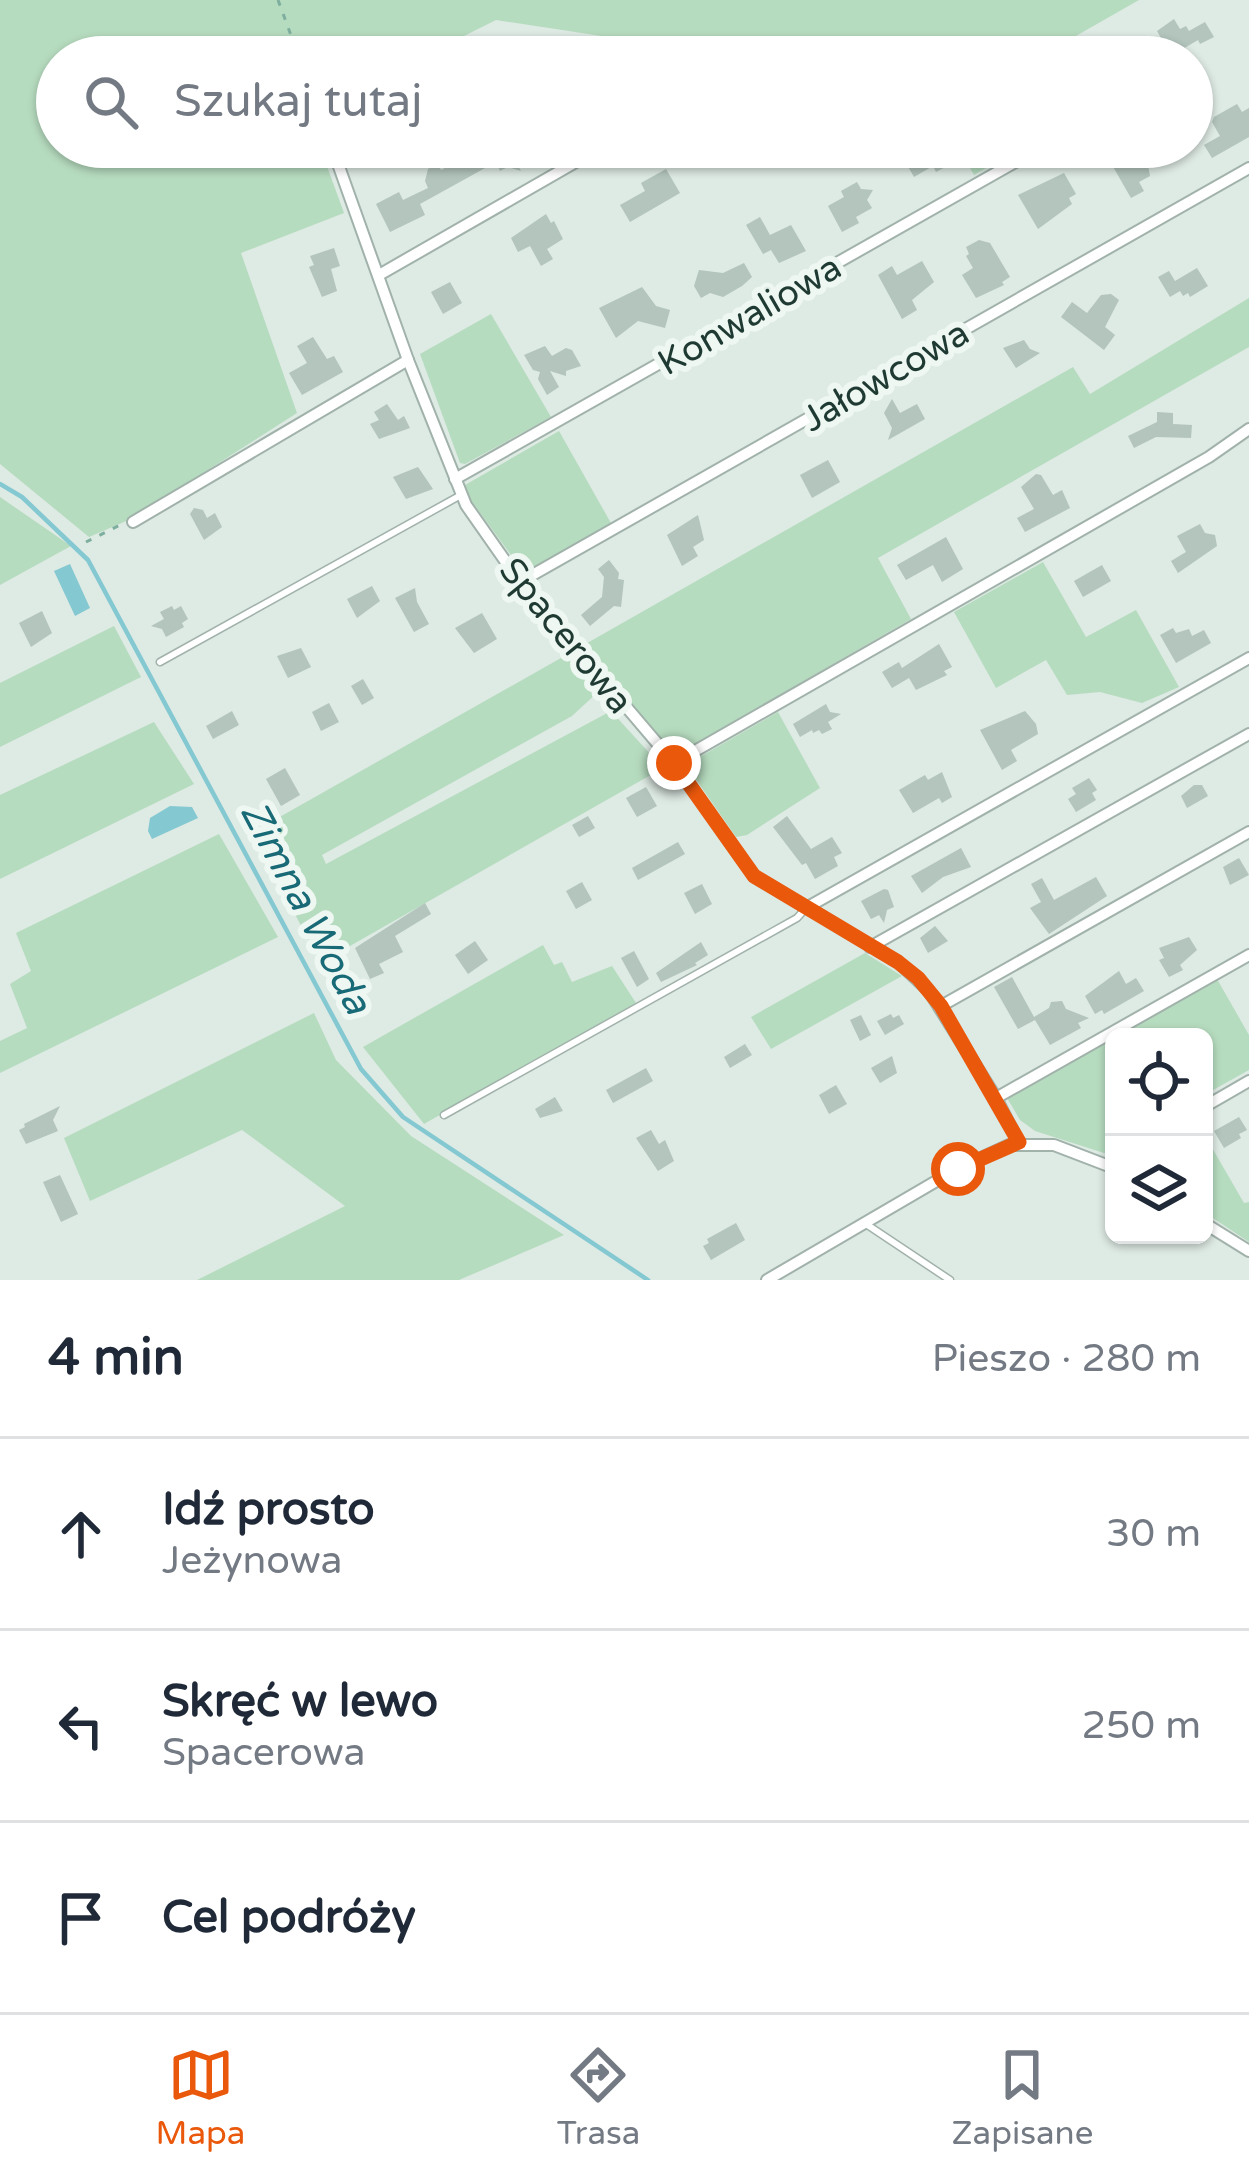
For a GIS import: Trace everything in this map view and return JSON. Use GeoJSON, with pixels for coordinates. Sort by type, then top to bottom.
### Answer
{"type":"FeatureCollection","features":[{"type":"Feature","properties":{"kind":"street","name":"Spacerowa"},"geometry":{"type":"LineString","coordinates":[[340,168],[461,495],[520,582],[674,763],[754,876],[918,978],[941,1006],[1019,1142]]}},
{"type":"Feature","properties":{"kind":"street"},"geometry":{"type":"LineString","coordinates":[[379,275],[565,168]]}},
{"type":"Feature","properties":{"kind":"street","name":"Konwaliowa"},"geometry":{"type":"LineString","coordinates":[[455,479],[1005,168]]}},
{"type":"Feature","properties":{"kind":"street","name":"Jałowcowa"},"geometry":{"type":"LineString","coordinates":[[520,582],[1249,168]]}},
{"type":"Feature","properties":{"kind":"street"},"geometry":{"type":"LineString","coordinates":[[133,522],[409,361]]}},
{"type":"Feature","properties":{"kind":"street"},"geometry":{"type":"LineString","coordinates":[[674,763],[1209,457],[1249,429]]}},
{"type":"Feature","properties":{"kind":"street"},"geometry":{"type":"LineString","coordinates":[[806,908],[1249,658]]}},
{"type":"Feature","properties":{"kind":"street"},"geometry":{"type":"LineString","coordinates":[[870,947],[1249,734]]}},
{"type":"Feature","properties":{"kind":"street"},"geometry":{"type":"LineString","coordinates":[[941,1006],[1249,832]]}},
{"type":"Feature","properties":{"kind":"street"},"geometry":{"type":"LineString","coordinates":[[997,1098],[1249,955]]}},
{"type":"Feature","properties":{"kind":"street"},"geometry":{"type":"LineString","coordinates":[[1213,1101],[1249,1081]]}},
{"type":"Feature","properties":{"kind":"street"},"geometry":{"type":"LineString","coordinates":[[766,1280],[958,1169],[1019,1142],[1054,1145],[1105,1162]]}},
{"type":"Feature","properties":{"kind":"street"},"geometry":{"type":"LineString","coordinates":[[1213,1229],[1249,1251]]}},
{"type":"Feature","properties":{"kind":"lane"},"geometry":{"type":"LineString","coordinates":[[160,662],[461,495]]}},
{"type":"Feature","properties":{"kind":"lane"},"geometry":{"type":"LineString","coordinates":[[444,1115],[797,918],[806,908]]}},
{"type":"Feature","properties":{"kind":"lane"},"geometry":{"type":"LineString","coordinates":[[863,1222],[950,1280]]}},
{"type":"Feature","properties":{"kind":"path"},"geometry":{"type":"LineString","coordinates":[[278,0],[291,36]]}},
{"type":"Feature","properties":{"kind":"path"},"geometry":{"type":"LineString","coordinates":[[86,542],[133,522]]}},
{"type":"Feature","properties":{"kind":"green space"},"geometry":{"type":"Polygon","coordinates":[[[0,0],[1139,0],[1076,36],[601,36],[496,20],[464,36],[36,36],[36,168],[328,168],[344,213],[241,253],[297,413],[131,519],[89,537],[0,464],[0,0]]]}},
{"type":"Feature","properties":{"kind":"green space"},"geometry":{"type":"Polygon","coordinates":[[[1249,298],[1249,347],[878,558],[911,619],[679,753],[671,753],[582,646],[1073,367],[1090,394],[1249,298]]]}},
{"type":"Feature","properties":{"kind":"green space"},"geometry":{"type":"Polygon","coordinates":[[[491,314],[551,417],[465,464],[460,463],[420,354],[491,314]]]}},
{"type":"Feature","properties":{"kind":"green space"},"geometry":{"type":"Polygon","coordinates":[[[559,431],[612,525],[524,573],[470,499],[465,485],[559,431]]]}},
{"type":"Feature","properties":{"kind":"green space"},"geometry":{"type":"Polygon","coordinates":[[[0,497],[71,546],[0,585],[0,497]]]}},
{"type":"Feature","properties":{"kind":"green space"},"geometry":{"type":"Polygon","coordinates":[[[1043,562],[1086,637],[1136,610],[1179,687],[1142,703],[1100,692],[1067,695],[1046,660],[996,688],[954,612],[1043,562]]]}},
{"type":"Feature","properties":{"kind":"green space"},"geometry":{"type":"Polygon","coordinates":[[[114,626],[141,677],[0,747],[0,683],[114,626]]]}},
{"type":"Feature","properties":{"kind":"green space"},"geometry":{"type":"Polygon","coordinates":[[[568,654],[598,692],[572,716],[322,855],[326,864],[611,711],[663,768],[320,963],[253,832],[568,654]]]}},
{"type":"Feature","properties":{"kind":"green space"},"geometry":{"type":"Polygon","coordinates":[[[778,712],[820,788],[747,835],[736,837],[688,768],[778,712]]]}},
{"type":"Feature","properties":{"kind":"green space"},"geometry":{"type":"Polygon","coordinates":[[[154,722],[194,784],[0,879],[0,795],[154,722]]]}},
{"type":"Feature","properties":{"kind":"green space"},"geometry":{"type":"Polygon","coordinates":[[[219,834],[278,937],[0,1073],[0,1041],[27,1028],[10,984],[31,971],[16,933],[219,834]]]}},
{"type":"Feature","properties":{"kind":"green space"},"geometry":{"type":"Polygon","coordinates":[[[543,945],[554,965],[562,962],[572,982],[612,966],[636,1003],[424,1124],[363,1047],[543,945]]]}},
{"type":"Feature","properties":{"kind":"green space"},"geometry":{"type":"Polygon","coordinates":[[[865,953],[902,976],[771,1049],[751,1017],[865,953]]]}},
{"type":"Feature","properties":{"kind":"green space"},"geometry":{"type":"Polygon","coordinates":[[[1217,979],[1249,1035],[1249,1070],[1213,1090],[1213,1028],[1131,1028],[1217,979]]]}},
{"type":"Feature","properties":{"kind":"green space"},"geometry":{"type":"Polygon","coordinates":[[[314,1013],[336,1060],[411,1136],[564,1235],[459,1280],[197,1280],[345,1206],[242,1130],[90,1201],[64,1138],[314,1013]]]}},
{"type":"Feature","properties":{"kind":"green space"},"geometry":{"type":"Polygon","coordinates":[[[1105,1043],[1105,1152],[1035,1131],[1020,1120],[1007,1098],[1105,1043]]]}},
{"type":"Feature","properties":{"kind":"green space"},"geometry":{"type":"Polygon","coordinates":[[[1213,1150],[1244,1203],[1249,1202],[1249,1242],[1213,1218],[1213,1150]]]}},
{"type":"Feature","properties":{"kind":"water"},"geometry":{"type":"Polygon","coordinates":[[[70,564],[90,608],[75,616],[54,571],[70,564]]]}},
{"type":"Feature","properties":{"kind":"water"},"geometry":{"type":"Polygon","coordinates":[[[170,806],[192,807],[198,818],[152,839],[150,818],[170,806]]]}},
{"type":"Feature","properties":{"kind":"building"},"geometry":{"type":"Polygon","coordinates":[[[1174,19],[1180,29],[1186,26],[1189,31],[1205,22],[1214,37],[1160,36],[1157,31],[1174,19]]]}},
{"type":"Feature","properties":{"kind":"building"},"geometry":{"type":"Polygon","coordinates":[[[1237,104],[1242,112],[1249,108],[1249,137],[1213,157],[1213,140],[1220,136],[1214,117],[1237,104]]]}},
{"type":"Feature","properties":{"kind":"building"},"geometry":{"type":"Polygon","coordinates":[[[485,168],[420,204],[425,215],[390,232],[376,204],[399,192],[403,200],[428,188],[428,169],[485,168]]]}},
{"type":"Feature","properties":{"kind":"building"},"geometry":{"type":"Polygon","coordinates":[[[909,168],[930,168],[914,177],[909,168]]]}},
{"type":"Feature","properties":{"kind":"building"},"geometry":{"type":"Polygon","coordinates":[[[1114,168],[1149,168],[1150,176],[1139,182],[1144,191],[1131,198],[1114,168]]]}},
{"type":"Feature","properties":{"kind":"building"},"geometry":{"type":"Polygon","coordinates":[[[666,169],[680,193],[630,222],[620,205],[645,191],[641,183],[666,169]]]}},
{"type":"Feature","properties":{"kind":"building"},"geometry":{"type":"Polygon","coordinates":[[[1064,173],[1076,194],[1069,198],[1072,204],[1038,229],[1018,195],[1064,173]]]}},
{"type":"Feature","properties":{"kind":"building"},"geometry":{"type":"Polygon","coordinates":[[[857,182],[861,189],[873,190],[867,200],[872,208],[842,232],[828,206],[857,182]]]}},
{"type":"Feature","properties":{"kind":"building"},"geometry":{"type":"Polygon","coordinates":[[[546,214],[563,239],[547,249],[553,259],[541,266],[530,246],[518,252],[511,238],[546,214]]]}},
{"type":"Feature","properties":{"kind":"building"},"geometry":{"type":"Polygon","coordinates":[[[760,217],[770,235],[791,225],[806,251],[779,263],[771,250],[763,254],[746,225],[760,217]]]}},
{"type":"Feature","properties":{"kind":"building"},"geometry":{"type":"Polygon","coordinates":[[[979,240],[990,243],[1010,277],[1004,285],[976,298],[962,275],[973,268],[966,247],[979,240]]]}},
{"type":"Feature","properties":{"kind":"building"},"geometry":{"type":"Polygon","coordinates":[[[334,248],[340,266],[331,269],[337,291],[322,297],[309,267],[314,265],[310,256],[334,248]]]}},
{"type":"Feature","properties":{"kind":"building"},"geometry":{"type":"Polygon","coordinates":[[[922,261],[934,282],[912,300],[917,310],[902,319],[878,275],[892,266],[897,275],[922,261]]]}},
{"type":"Feature","properties":{"kind":"building"},"geometry":{"type":"Polygon","coordinates":[[[744,263],[752,277],[742,286],[723,297],[710,293],[701,298],[694,286],[699,270],[723,273],[744,263]]]}},
{"type":"Feature","properties":{"kind":"building"},"geometry":{"type":"Polygon","coordinates":[[[1197,268],[1208,286],[1190,297],[1180,291],[1170,297],[1158,277],[1169,271],[1175,281],[1197,268]]]}},
{"type":"Feature","properties":{"kind":"building"},"geometry":{"type":"Polygon","coordinates":[[[450,282],[462,303],[443,314],[431,292],[450,282]]]}},
{"type":"Feature","properties":{"kind":"building"},"geometry":{"type":"Polygon","coordinates":[[[642,287],[656,306],[670,310],[665,328],[638,321],[616,338],[599,308],[642,287]]]}},
{"type":"Feature","properties":{"kind":"building"},"geometry":{"type":"Polygon","coordinates":[[[1111,294],[1119,300],[1105,327],[1115,335],[1104,350],[1061,317],[1072,302],[1087,313],[1101,295],[1111,294]]]}},
{"type":"Feature","properties":{"kind":"building"},"geometry":{"type":"Polygon","coordinates":[[[313,337],[327,359],[334,356],[343,372],[302,395],[289,373],[307,363],[297,346],[313,337]]]}},
{"type":"Feature","properties":{"kind":"building"},"geometry":{"type":"Polygon","coordinates":[[[1024,340],[1040,353],[1016,368],[1003,348],[1024,340]]]}},
{"type":"Feature","properties":{"kind":"building"},"geometry":{"type":"Polygon","coordinates":[[[545,346],[552,356],[566,348],[572,350],[581,366],[566,371],[566,376],[550,371],[559,387],[547,395],[538,379],[540,372],[533,370],[524,355],[545,346]]]}},
{"type":"Feature","properties":{"kind":"building"},"geometry":{"type":"Polygon","coordinates":[[[892,399],[900,413],[917,404],[925,419],[888,440],[892,428],[884,413],[892,399]]]}},
{"type":"Feature","properties":{"kind":"building"},"geometry":{"type":"Polygon","coordinates":[[[387,404],[398,420],[404,416],[410,428],[379,439],[370,424],[379,420],[374,412],[387,404]]]}},
{"type":"Feature","properties":{"kind":"building"},"geometry":{"type":"Polygon","coordinates":[[[1157,412],[1173,413],[1173,424],[1192,425],[1191,438],[1156,437],[1134,448],[1128,436],[1157,422],[1157,412]]]}},
{"type":"Feature","properties":{"kind":"building"},"geometry":{"type":"Polygon","coordinates":[[[828,460],[840,482],[812,498],[800,475],[828,460]]]}},
{"type":"Feature","properties":{"kind":"building"},"geometry":{"type":"Polygon","coordinates":[[[418,467],[433,489],[406,499],[393,477],[418,467]]]}},
{"type":"Feature","properties":{"kind":"building"},"geometry":{"type":"Polygon","coordinates":[[[1036,474],[1053,495],[1062,490],[1070,508],[1025,532],[1017,518],[1034,509],[1021,487],[1036,474]]]}},
{"type":"Feature","properties":{"kind":"building"},"geometry":{"type":"Polygon","coordinates":[[[194,508],[203,510],[207,518],[215,513],[222,527],[204,540],[190,514],[194,508]]]}},
{"type":"Feature","properties":{"kind":"building"},"geometry":{"type":"Polygon","coordinates":[[[698,515],[704,540],[693,547],[698,556],[682,566],[667,535],[698,515]]]}},
{"type":"Feature","properties":{"kind":"building"},"geometry":{"type":"Polygon","coordinates":[[[1200,524],[1205,533],[1215,535],[1217,546],[1178,573],[1171,561],[1186,552],[1177,536],[1200,524]]]}},
{"type":"Feature","properties":{"kind":"building"},"geometry":{"type":"Polygon","coordinates":[[[946,537],[963,569],[942,582],[933,565],[906,580],[897,565],[946,537]]]}},
{"type":"Feature","properties":{"kind":"building"},"geometry":{"type":"Polygon","coordinates":[[[609,560],[618,579],[624,580],[621,607],[614,606],[590,626],[581,615],[602,597],[604,577],[598,569],[609,560]]]}},
{"type":"Feature","properties":{"kind":"building"},"geometry":{"type":"Polygon","coordinates":[[[1102,565],[1111,581],[1083,597],[1074,581],[1102,565]]]}},
{"type":"Feature","properties":{"kind":"building"},"geometry":{"type":"Polygon","coordinates":[[[372,586],[380,601],[357,618],[347,599],[372,586]]]}},
{"type":"Feature","properties":{"kind":"building"},"geometry":{"type":"Polygon","coordinates":[[[415,588],[429,624],[414,632],[395,598],[415,588]]]}},
{"type":"Feature","properties":{"kind":"building"},"geometry":{"type":"Polygon","coordinates":[[[172,606],[174,610],[181,606],[188,619],[184,627],[166,637],[162,629],[151,626],[164,619],[160,612],[172,606]]]}},
{"type":"Feature","properties":{"kind":"building"},"geometry":{"type":"Polygon","coordinates":[[[42,611],[52,633],[31,647],[19,623],[42,611]]]}},
{"type":"Feature","properties":{"kind":"building"},"geometry":{"type":"Polygon","coordinates":[[[482,613],[497,639],[474,653],[455,628],[482,613]]]}},
{"type":"Feature","properties":{"kind":"building"},"geometry":{"type":"Polygon","coordinates":[[[1173,628],[1176,633],[1189,629],[1192,636],[1204,630],[1211,643],[1176,663],[1160,635],[1173,628]]]}},
{"type":"Feature","properties":{"kind":"building"},"geometry":{"type":"Polygon","coordinates":[[[939,644],[952,667],[944,671],[947,675],[916,690],[909,678],[892,688],[882,672],[899,662],[902,668],[939,644]]]}},
{"type":"Feature","properties":{"kind":"building"},"geometry":{"type":"Polygon","coordinates":[[[301,648],[311,667],[288,678],[277,656],[301,648]]]}},
{"type":"Feature","properties":{"kind":"building"},"geometry":{"type":"Polygon","coordinates":[[[363,679],[374,698],[362,705],[351,686],[363,679]]]}},
{"type":"Feature","properties":{"kind":"building"},"geometry":{"type":"Polygon","coordinates":[[[329,703],[339,722],[321,731],[312,712],[329,703]]]}},
{"type":"Feature","properties":{"kind":"building"},"geometry":{"type":"Polygon","coordinates":[[[826,704],[830,712],[841,714],[828,722],[832,729],[822,734],[812,730],[800,737],[793,724],[826,704]]]}},
{"type":"Feature","properties":{"kind":"building"},"geometry":{"type":"Polygon","coordinates":[[[232,711],[239,725],[213,739],[206,726],[232,711]]]}},
{"type":"Feature","properties":{"kind":"building"},"geometry":{"type":"Polygon","coordinates":[[[1025,711],[1038,734],[1011,750],[1017,761],[1002,770],[980,730],[1025,711]]]}},
{"type":"Feature","properties":{"kind":"building"},"geometry":{"type":"Polygon","coordinates":[[[285,768],[300,795],[281,806],[266,779],[285,768]]]}},
{"type":"Feature","properties":{"kind":"building"},"geometry":{"type":"Polygon","coordinates":[[[942,772],[952,797],[942,803],[939,798],[913,813],[899,790],[925,775],[928,780],[942,772]]]}},
{"type":"Feature","properties":{"kind":"building"},"geometry":{"type":"Polygon","coordinates":[[[1089,778],[1097,790],[1092,793],[1096,800],[1076,812],[1068,799],[1076,794],[1072,788],[1089,778]]]}},
{"type":"Feature","properties":{"kind":"building"},"geometry":{"type":"Polygon","coordinates":[[[1194,785],[1202,785],[1208,796],[1187,808],[1181,796],[1194,785]]]}},
{"type":"Feature","properties":{"kind":"building"},"geometry":{"type":"Polygon","coordinates":[[[646,787],[657,806],[637,817],[626,798],[646,787]]]}},
{"type":"Feature","properties":{"kind":"building"},"geometry":{"type":"Polygon","coordinates":[[[588,816],[595,828],[579,837],[572,825],[588,816]]]}},
{"type":"Feature","properties":{"kind":"building"},"geometry":{"type":"Polygon","coordinates":[[[787,816],[811,849],[832,837],[842,853],[834,857],[838,866],[815,879],[773,827],[787,816]]]}},
{"type":"Feature","properties":{"kind":"building"},"geometry":{"type":"Polygon","coordinates":[[[678,842],[685,854],[638,880],[632,868],[678,842]]]}},
{"type":"Feature","properties":{"kind":"building"},"geometry":{"type":"Polygon","coordinates":[[[961,848],[971,867],[943,877],[922,893],[911,876],[961,848]]]}},
{"type":"Feature","properties":{"kind":"building"},"geometry":{"type":"Polygon","coordinates":[[[1239,858],[1249,875],[1230,885],[1223,867],[1239,858]]]}},
{"type":"Feature","properties":{"kind":"building"},"geometry":{"type":"Polygon","coordinates":[[[1096,877],[1107,896],[1049,934],[1030,908],[1041,902],[1031,884],[1042,878],[1054,900],[1096,877]]]}},
{"type":"Feature","properties":{"kind":"building"},"geometry":{"type":"Polygon","coordinates":[[[582,882],[592,900],[576,909],[566,891],[582,882]]]}},
{"type":"Feature","properties":{"kind":"building"},"geometry":{"type":"Polygon","coordinates":[[[702,884],[712,904],[695,914],[684,893],[702,884]]]}},
{"type":"Feature","properties":{"kind":"building"},"geometry":{"type":"Polygon","coordinates":[[[884,889],[894,907],[887,910],[884,923],[879,915],[871,919],[861,901],[884,889]]]}},
{"type":"Feature","properties":{"kind":"building"},"geometry":{"type":"Polygon","coordinates":[[[425,903],[431,914],[395,936],[403,952],[379,964],[384,973],[370,979],[355,948],[425,903]]]}},
{"type":"Feature","properties":{"kind":"building"},"geometry":{"type":"Polygon","coordinates":[[[935,926],[948,941],[928,953],[920,938],[935,926]]]}},
{"type":"Feature","properties":{"kind":"building"},"geometry":{"type":"Polygon","coordinates":[[[1189,937],[1197,950],[1180,965],[1183,970],[1169,977],[1159,960],[1164,958],[1159,948],[1189,937]]]}},
{"type":"Feature","properties":{"kind":"building"},"geometry":{"type":"Polygon","coordinates":[[[475,941],[488,960],[468,974],[455,955],[475,941]]]}},
{"type":"Feature","properties":{"kind":"building"},"geometry":{"type":"Polygon","coordinates":[[[701,942],[708,955],[661,982],[656,973],[701,942]]]}},
{"type":"Feature","properties":{"kind":"building"},"geometry":{"type":"Polygon","coordinates":[[[634,951],[649,979],[637,987],[621,958],[634,951]]]}},
{"type":"Feature","properties":{"kind":"building"},"geometry":{"type":"Polygon","coordinates":[[[1119,971],[1126,984],[1136,978],[1144,991],[1104,1014],[1102,1010],[1095,1014],[1085,996],[1119,971]]]}},
{"type":"Feature","properties":{"kind":"building"},"geometry":{"type":"Polygon","coordinates":[[[1012,977],[1034,1017],[1051,1002],[1062,1001],[1066,1009],[1089,1018],[1078,1023],[1081,1028],[1050,1045],[1035,1020],[1018,1029],[994,987],[1012,977]]]}},
{"type":"Feature","properties":{"kind":"building"},"geometry":{"type":"Polygon","coordinates":[[[891,1014],[893,1018],[899,1015],[904,1024],[885,1035],[877,1021],[891,1014]]]}},
{"type":"Feature","properties":{"kind":"building"},"geometry":{"type":"Polygon","coordinates":[[[861,1015],[871,1035],[860,1041],[850,1020],[861,1015]]]}},
{"type":"Feature","properties":{"kind":"building"},"geometry":{"type":"Polygon","coordinates":[[[745,1044],[752,1055],[730,1068],[724,1057],[745,1044]]]}},
{"type":"Feature","properties":{"kind":"building"},"geometry":{"type":"Polygon","coordinates":[[[892,1056],[897,1073],[880,1083],[871,1068],[892,1056]]]}},
{"type":"Feature","properties":{"kind":"building"},"geometry":{"type":"Polygon","coordinates":[[[646,1068],[653,1081],[613,1103],[606,1090],[646,1068]]]}},
{"type":"Feature","properties":{"kind":"building"},"geometry":{"type":"Polygon","coordinates":[[[836,1085],[847,1104],[829,1114],[819,1095],[836,1085]]]}},
{"type":"Feature","properties":{"kind":"building"},"geometry":{"type":"Polygon","coordinates":[[[555,1097],[563,1111],[540,1118],[535,1109],[555,1097]]]}},
{"type":"Feature","properties":{"kind":"building"},"geometry":{"type":"Polygon","coordinates":[[[60,1106],[53,1120],[58,1131],[26,1144],[19,1130],[24,1124],[60,1106]]]}},
{"type":"Feature","properties":{"kind":"building"},"geometry":{"type":"Polygon","coordinates":[[[1239,1117],[1247,1130],[1224,1148],[1214,1131],[1239,1117]]]}},
{"type":"Feature","properties":{"kind":"building"},"geometry":{"type":"Polygon","coordinates":[[[651,1130],[659,1144],[665,1140],[674,1161],[658,1171],[636,1138],[651,1130]]]}},
{"type":"Feature","properties":{"kind":"building"},"geometry":{"type":"Polygon","coordinates":[[[60,1175],[78,1214],[61,1222],[43,1182],[60,1175]]]}},
{"type":"Feature","properties":{"kind":"building"},"geometry":{"type":"Polygon","coordinates":[[[736,1223],[745,1240],[711,1260],[703,1246],[709,1243],[707,1239],[736,1223]]]}},
{"type":"Feature","properties":{"kind":"waterway","name":"Zimna Woda"},"geometry":{"type":"LineString","coordinates":[[0,484],[22,497],[88,560],[361,1069],[403,1117],[648,1280]]}},
{"type":"Feature","properties":{"kind":"route"},"geometry":{"type":"LineString","coordinates":[[674,763],[754,876],[898,962],[941,1006],[1019,1142],[958,1169]]}}]}
